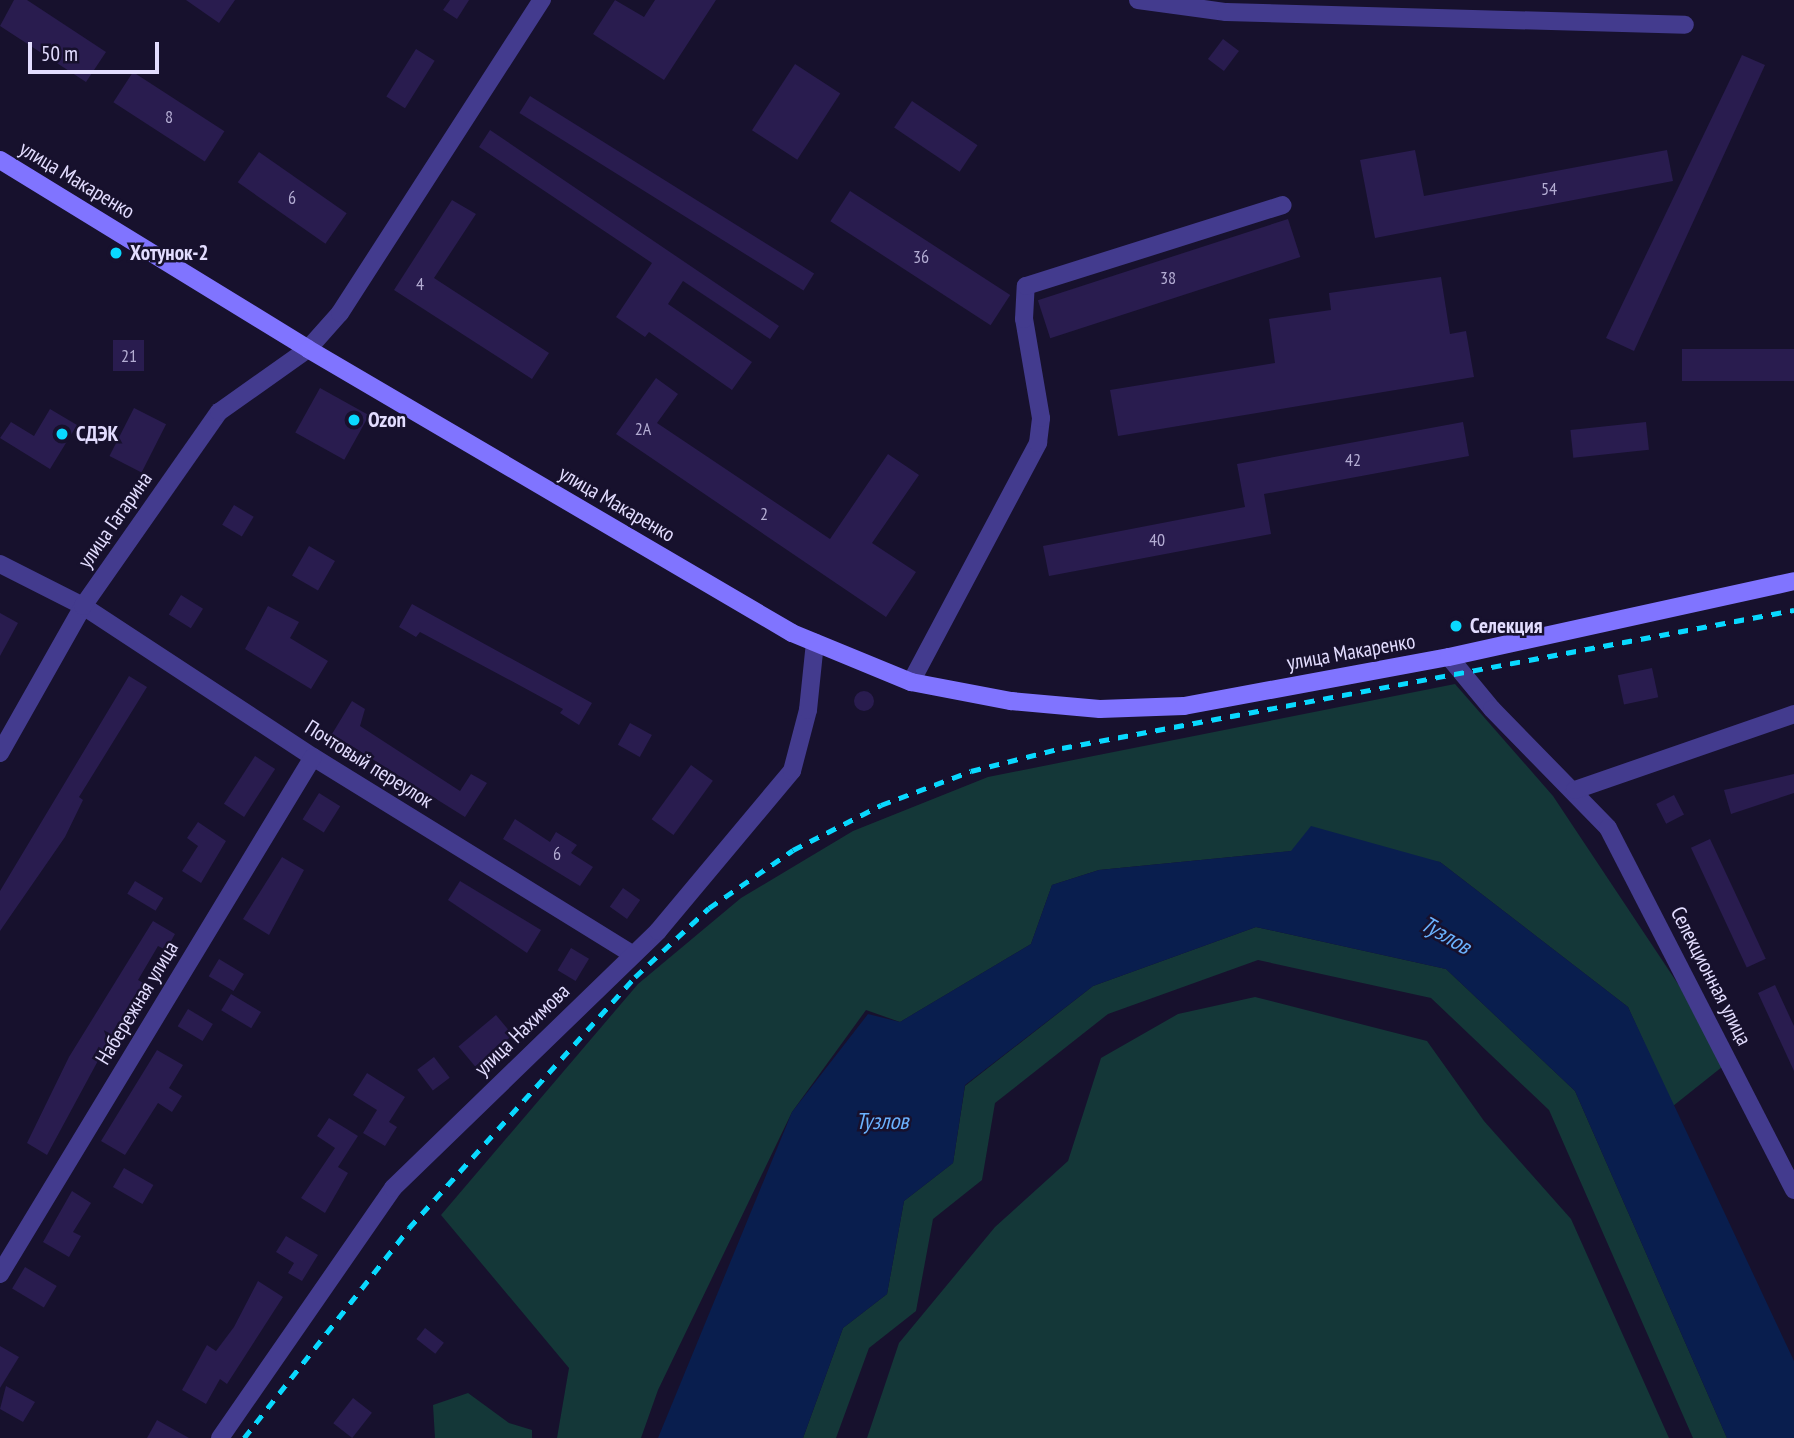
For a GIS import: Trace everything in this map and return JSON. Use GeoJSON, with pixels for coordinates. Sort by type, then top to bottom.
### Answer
{"type":"FeatureCollection","features":[{"type":"Feature","properties":{"kind":"main road","name":"улица Макаренко"},"geometry":{"type":"LineString","coordinates":[[0,160],[308,349],[815,642],[912,682],[1011,701],[1100,709],[1184,706],[1448,657],[1794,581]]}},
{"type":"Feature","properties":{"kind":"street"},"geometry":{"type":"LineString","coordinates":[[308,349],[340,313],[542,0]]}},
{"type":"Feature","properties":{"kind":"street"},"geometry":{"type":"LineString","coordinates":[[1138,0],[1226,12],[1685,25]]}},
{"type":"Feature","properties":{"kind":"street"},"geometry":{"type":"LineString","coordinates":[[912,682],[1038,443],[1039,390],[1024,319],[1026,286],[1283,205]]}},
{"type":"Feature","properties":{"kind":"street","name":"улица Гагарина"},"geometry":{"type":"LineString","coordinates":[[0,753],[83,606],[219,412],[308,349]]}},
{"type":"Feature","properties":{"kind":"street","name":"Почтовый переулок"},"geometry":{"type":"LineString","coordinates":[[0,564],[83,606],[313,757],[633,955]]}},
{"type":"Feature","properties":{"kind":"street","name":"улица Нахимова"},"geometry":{"type":"LineString","coordinates":[[220,1438],[393,1188],[633,955],[741,836],[792,771],[808,710],[815,642]]}},
{"type":"Feature","properties":{"kind":"street","name":"Селекционная улица"},"geometry":{"type":"LineString","coordinates":[[1448,657],[1492,709],[1576,790],[1608,828],[1794,1191]]}},
{"type":"Feature","properties":{"kind":"street"},"geometry":{"type":"LineString","coordinates":[[1576,790],[1794,714]]}},
{"type":"Feature","properties":{"kind":"street","name":"Набережная улица"},"geometry":{"type":"LineString","coordinates":[[0,1273],[313,757]]}},
{"type":"Feature","properties":{"kind":"green space"},"geometry":{"type":"Polygon","coordinates":[[[1455,684],[1553,796],[1680,987],[1722,1067],[1673,1106],[1628,1007],[1440,862],[1292,851],[1099,870],[1052,885],[1031,944],[900,1022],[866,1010],[792,1112],[658,1390],[641,1438],[557,1438],[569,1368],[441,1215],[638,984],[741,898],[853,831],[988,777],[1455,684]]]}},
{"type":"Feature","properties":{"kind":"green space"},"geometry":{"type":"Polygon","coordinates":[[[1256,927],[1446,969],[1575,1091],[1727,1438],[1693,1438],[1549,1110],[1431,998],[1258,960],[1108,1014],[995,1103],[982,1180],[933,1219],[916,1311],[869,1348],[836,1438],[803,1438],[843,1328],[887,1294],[904,1201],[953,1163],[965,1086],[1093,986],[1256,927]]]}},
{"type":"Feature","properties":{"kind":"green space"},"geometry":{"type":"Polygon","coordinates":[[[1255,997],[1427,1041],[1484,1121],[1571,1219],[1669,1438],[867,1438],[899,1343],[995,1227],[1068,1161],[1101,1058],[1178,1014],[1255,997]]]}},
{"type":"Feature","properties":{"kind":"green space"},"geometry":{"type":"Polygon","coordinates":[[[468,1393],[509,1423],[532,1430],[532,1438],[435,1438],[433,1405],[468,1393]]]}},
{"type":"Feature","properties":{"kind":"water","name":"Тузлов"},"geometry":{"type":"Polygon","coordinates":[[[1311,826],[1440,862],[1628,1007],[1794,1361],[1794,1438],[1727,1438],[1575,1091],[1446,969],[1256,927],[1093,986],[965,1085],[953,1163],[904,1201],[887,1294],[843,1328],[803,1438],[658,1438],[792,1112],[868,1014],[900,1022],[1031,944],[1052,885],[1099,870],[1291,851],[1311,826]]]}},
{"type":"Feature","properties":{"kind":"building"},"geometry":{"type":"Polygon","coordinates":[[[14,0],[27,0],[106,52],[86,82],[0,26],[14,0]]]}},
{"type":"Feature","properties":{"kind":"building"},"geometry":{"type":"Polygon","coordinates":[[[186,0],[235,0],[219,23],[186,0]]]}},
{"type":"Feature","properties":{"kind":"building"},"geometry":{"type":"Polygon","coordinates":[[[450,0],[469,0],[457,19],[443,10],[450,0]]]}},
{"type":"Feature","properties":{"kind":"building"},"geometry":{"type":"Polygon","coordinates":[[[615,0],[644,17],[655,0],[716,0],[664,80],[593,34],[615,0]]]}},
{"type":"Feature","properties":{"kind":"building"},"geometry":{"type":"Polygon","coordinates":[[[1223,39],[1239,51],[1224,71],[1208,59],[1223,39]]]}},
{"type":"Feature","properties":{"kind":"building"},"geometry":{"type":"Polygon","coordinates":[[[416,49],[435,61],[405,108],[386,96],[416,49]]]}},
{"type":"Feature","properties":{"kind":"building"},"geometry":{"type":"Polygon","coordinates":[[[1742,55],[1765,65],[1634,351],[1606,338],[1742,55]]]}},
{"type":"Feature","properties":{"kind":"building"},"geometry":{"type":"Polygon","coordinates":[[[795,64],[840,93],[797,160],[752,130],[795,64]]]}},
{"type":"Feature","properties":{"kind":"building"},"geometry":{"type":"Polygon","coordinates":[[[133,72],[224,131],[205,162],[113,102],[133,72]]]}},
{"type":"Feature","properties":{"kind":"building"},"geometry":{"type":"Polygon","coordinates":[[[530,96],[814,274],[803,290],[519,113],[530,96]]]}},
{"type":"Feature","properties":{"kind":"building"},"geometry":{"type":"Polygon","coordinates":[[[912,101],[977,145],[960,172],[894,128],[912,101]]]}},
{"type":"Feature","properties":{"kind":"building"},"geometry":{"type":"Polygon","coordinates":[[[490,130],[779,326],[770,339],[683,281],[668,304],[752,362],[732,390],[649,332],[645,337],[616,317],[652,263],[479,147],[490,130]]]}},
{"type":"Feature","properties":{"kind":"building"},"geometry":{"type":"Polygon","coordinates":[[[1415,150],[1424,196],[1667,150],[1673,181],[1375,238],[1360,160],[1415,150]]]}},
{"type":"Feature","properties":{"kind":"building"},"geometry":{"type":"Polygon","coordinates":[[[259,152],[347,213],[325,244],[238,182],[259,152]]]}},
{"type":"Feature","properties":{"kind":"building"},"geometry":{"type":"Polygon","coordinates":[[[850,191],[1010,295],[991,325],[830,221],[850,191]]]}},
{"type":"Feature","properties":{"kind":"building"},"geometry":{"type":"Polygon","coordinates":[[[452,200],[476,214],[434,278],[549,353],[532,379],[394,290],[452,200]]]}},
{"type":"Feature","properties":{"kind":"building"},"geometry":{"type":"Polygon","coordinates":[[[1288,219],[1300,257],[1050,338],[1038,300],[1288,219]]]}},
{"type":"Feature","properties":{"kind":"building"},"geometry":{"type":"Polygon","coordinates":[[[1441,277],[1450,334],[1466,331],[1474,377],[1118,436],[1110,390],[1275,363],[1269,319],[1331,310],[1329,293],[1441,277]]]}},
{"type":"Feature","properties":{"kind":"building"},"geometry":{"type":"Polygon","coordinates":[[[113,340],[144,340],[144,371],[113,371],[113,340]]]}},
{"type":"Feature","properties":{"kind":"building"},"geometry":{"type":"Polygon","coordinates":[[[1682,349],[1794,349],[1794,381],[1682,381],[1682,349]]]}},
{"type":"Feature","properties":{"kind":"building"},"geometry":{"type":"Polygon","coordinates":[[[656,378],[678,394],[657,423],[830,539],[888,454],[919,475],[872,543],[916,572],[886,617],[616,434],[656,378]]]}},
{"type":"Feature","properties":{"kind":"building"},"geometry":{"type":"Polygon","coordinates":[[[320,388],[369,415],[344,460],[295,433],[320,388]]]}},
{"type":"Feature","properties":{"kind":"building"},"geometry":{"type":"Polygon","coordinates":[[[134,408],[166,424],[142,472],[109,456],[134,408]]]}},
{"type":"Feature","properties":{"kind":"building"},"geometry":{"type":"Polygon","coordinates":[[[50,409],[77,425],[50,469],[0,438],[11,422],[34,436],[50,409]]]}},
{"type":"Feature","properties":{"kind":"building"},"geometry":{"type":"Polygon","coordinates":[[[1463,422],[1469,456],[1264,494],[1271,534],[1049,576],[1043,546],[1245,507],[1237,464],[1463,422]]]}},
{"type":"Feature","properties":{"kind":"building"},"geometry":{"type":"Polygon","coordinates":[[[1646,422],[1649,450],[1573,458],[1570,430],[1646,422]]]}},
{"type":"Feature","properties":{"kind":"building"},"geometry":{"type":"Polygon","coordinates":[[[234,505],[254,517],[242,537],[222,525],[234,505]]]}},
{"type":"Feature","properties":{"kind":"building"},"geometry":{"type":"Polygon","coordinates":[[[309,546],[335,561],[318,590],[292,575],[309,546]]]}},
{"type":"Feature","properties":{"kind":"building"},"geometry":{"type":"Polygon","coordinates":[[[181,595],[203,609],[191,628],[169,615],[181,595]]]}},
{"type":"Feature","properties":{"kind":"building"},"geometry":{"type":"Polygon","coordinates":[[[412,604],[592,703],[579,725],[560,713],[563,709],[519,685],[420,632],[416,637],[399,627],[412,604]]]}},
{"type":"Feature","properties":{"kind":"building"},"geometry":{"type":"Polygon","coordinates":[[[268,606],[299,622],[290,638],[328,661],[311,689],[245,649],[268,606]]]}},
{"type":"Feature","properties":{"kind":"building"},"geometry":{"type":"Polygon","coordinates":[[[0,613],[18,623],[0,656],[0,613]]]}},
{"type":"Feature","properties":{"kind":"building"},"geometry":{"type":"Polygon","coordinates":[[[1652,668],[1658,697],[1624,705],[1618,675],[1652,668]]]}},
{"type":"Feature","properties":{"kind":"building"},"geometry":{"type":"Polygon","coordinates":[[[129,676],[147,687],[79,797],[83,800],[65,837],[0,931],[0,891],[129,676]]]}},
{"type":"Feature","properties":{"kind":"building"},"geometry":{"type":"Polygon","coordinates":[[[864,691],[871,694],[874,701],[871,708],[864,711],[857,708],[854,701],[857,694],[864,691]]]}},
{"type":"Feature","properties":{"kind":"building"},"geometry":{"type":"Polygon","coordinates":[[[352,701],[365,709],[360,726],[460,791],[471,774],[487,783],[465,817],[332,734],[352,701]]]}},
{"type":"Feature","properties":{"kind":"building"},"geometry":{"type":"Polygon","coordinates":[[[630,723],[652,735],[640,757],[618,745],[630,723]]]}},
{"type":"Feature","properties":{"kind":"building"},"geometry":{"type":"Polygon","coordinates":[[[255,756],[275,769],[244,817],[224,804],[255,756]]]}},
{"type":"Feature","properties":{"kind":"building"},"geometry":{"type":"Polygon","coordinates":[[[691,765],[713,781],[673,835],[652,819],[691,765]]]}},
{"type":"Feature","properties":{"kind":"building"},"geometry":{"type":"Polygon","coordinates":[[[1794,774],[1794,793],[1731,814],[1724,790],[1794,774]]]}},
{"type":"Feature","properties":{"kind":"building"},"geometry":{"type":"Polygon","coordinates":[[[319,793],[340,806],[324,833],[303,819],[319,793]]]}},
{"type":"Feature","properties":{"kind":"building"},"geometry":{"type":"Polygon","coordinates":[[[1674,795],[1684,815],[1666,824],[1656,804],[1674,795]]]}},
{"type":"Feature","properties":{"kind":"building"},"geometry":{"type":"Polygon","coordinates":[[[515,819],[550,842],[556,832],[577,845],[571,853],[593,867],[580,886],[503,839],[515,819]]]}},
{"type":"Feature","properties":{"kind":"building"},"geometry":{"type":"Polygon","coordinates":[[[198,822],[226,841],[201,883],[182,871],[198,846],[187,838],[198,822]]]}},
{"type":"Feature","properties":{"kind":"building"},"geometry":{"type":"Polygon","coordinates":[[[1710,839],[1766,959],[1747,968],[1691,848],[1710,839]]]}},
{"type":"Feature","properties":{"kind":"building"},"geometry":{"type":"Polygon","coordinates":[[[282,857],[304,870],[269,935],[243,919],[282,857]]]}},
{"type":"Feature","properties":{"kind":"building"},"geometry":{"type":"Polygon","coordinates":[[[135,881],[163,898],[156,911],[127,894],[135,881]]]}},
{"type":"Feature","properties":{"kind":"building"},"geometry":{"type":"Polygon","coordinates":[[[460,881],[541,930],[527,953],[448,900],[460,881]]]}},
{"type":"Feature","properties":{"kind":"building"},"geometry":{"type":"Polygon","coordinates":[[[623,888],[640,900],[627,919],[610,907],[623,888]]]}},
{"type":"Feature","properties":{"kind":"building"},"geometry":{"type":"Polygon","coordinates":[[[153,921],[175,934],[166,950],[158,946],[138,980],[149,986],[100,1057],[47,1155],[27,1143],[69,1057],[153,921]]]}},
{"type":"Feature","properties":{"kind":"building"},"geometry":{"type":"Polygon","coordinates":[[[571,948],[589,959],[576,981],[558,970],[571,948]]]}},
{"type":"Feature","properties":{"kind":"building"},"geometry":{"type":"Polygon","coordinates":[[[219,959],[244,974],[234,991],[209,976],[219,959]]]}},
{"type":"Feature","properties":{"kind":"building"},"geometry":{"type":"Polygon","coordinates":[[[1775,985],[1794,1026],[1794,1071],[1758,993],[1775,985]]]}},
{"type":"Feature","properties":{"kind":"building"},"geometry":{"type":"Polygon","coordinates":[[[231,994],[261,1012],[251,1028],[221,1010],[231,994]]]}},
{"type":"Feature","properties":{"kind":"building"},"geometry":{"type":"Polygon","coordinates":[[[188,1009],[213,1024],[203,1041],[178,1026],[188,1009]]]}},
{"type":"Feature","properties":{"kind":"building"},"geometry":{"type":"Polygon","coordinates":[[[496,1015],[513,1035],[475,1066],[458,1046],[496,1015]]]}},
{"type":"Feature","properties":{"kind":"building"},"geometry":{"type":"Polygon","coordinates":[[[157,1050],[183,1065],[169,1088],[182,1096],[172,1112],[158,1103],[125,1155],[101,1141],[157,1050]]]}},
{"type":"Feature","properties":{"kind":"building"},"geometry":{"type":"Polygon","coordinates":[[[434,1057],[450,1078],[433,1090],[417,1070],[434,1057]]]}},
{"type":"Feature","properties":{"kind":"building"},"geometry":{"type":"Polygon","coordinates":[[[367,1073],[405,1097],[389,1122],[397,1127],[385,1146],[363,1133],[377,1110],[353,1095],[367,1073]]]}},
{"type":"Feature","properties":{"kind":"building"},"geometry":{"type":"Polygon","coordinates":[[[329,1118],[358,1136],[338,1167],[348,1173],[325,1213],[301,1198],[335,1148],[317,1136],[329,1118]]]}},
{"type":"Feature","properties":{"kind":"building"},"geometry":{"type":"Polygon","coordinates":[[[124,1168],[153,1185],[142,1204],[113,1187],[124,1168]]]}},
{"type":"Feature","properties":{"kind":"building"},"geometry":{"type":"Polygon","coordinates":[[[72,1191],[91,1203],[73,1232],[81,1236],[69,1257],[43,1242],[72,1191]]]}},
{"type":"Feature","properties":{"kind":"building"},"geometry":{"type":"Polygon","coordinates":[[[286,1236],[318,1255],[302,1281],[288,1273],[294,1263],[276,1252],[286,1236]]]}},
{"type":"Feature","properties":{"kind":"building"},"geometry":{"type":"Polygon","coordinates":[[[25,1267],[57,1286],[44,1307],[12,1288],[25,1267]]]}},
{"type":"Feature","properties":{"kind":"building"},"geometry":{"type":"Polygon","coordinates":[[[258,1281],[283,1297],[227,1384],[220,1379],[206,1404],[182,1390],[207,1345],[216,1351],[234,1327],[258,1281]]]}},
{"type":"Feature","properties":{"kind":"building"},"geometry":{"type":"Polygon","coordinates":[[[425,1328],[444,1343],[435,1354],[416,1339],[425,1328]]]}},
{"type":"Feature","properties":{"kind":"building"},"geometry":{"type":"Polygon","coordinates":[[[0,1346],[19,1357],[0,1388],[0,1346]]]}},
{"type":"Feature","properties":{"kind":"building"},"geometry":{"type":"Polygon","coordinates":[[[6,1386],[35,1402],[23,1422],[0,1409],[6,1386]]]}},
{"type":"Feature","properties":{"kind":"building"},"geometry":{"type":"Polygon","coordinates":[[[353,1398],[372,1413],[352,1438],[333,1423],[353,1398]]]}},
{"type":"Feature","properties":{"kind":"building"},"geometry":{"type":"Polygon","coordinates":[[[157,1420],[189,1438],[147,1438],[157,1420]]]}},
{"type":"Feature","properties":{"kind":"railway"},"geometry":{"type":"LineString","coordinates":[[244,1438],[409,1228],[635,977],[709,908],[793,850],[881,805],[971,771],[1062,748],[1794,610]]}},
{"type":"Feature","properties":{"kind":"place","name":"Хотунок-2"},"geometry":{"type":"Point","coordinates":[116,253]}},
{"type":"Feature","properties":{"kind":"place","name":"Ozon"},"geometry":{"type":"Point","coordinates":[354,420]}},
{"type":"Feature","properties":{"kind":"place","name":"СДЭК"},"geometry":{"type":"Point","coordinates":[62,434]}},
{"type":"Feature","properties":{"kind":"place","name":"Селекция"},"geometry":{"type":"Point","coordinates":[1456,626]}}]}
